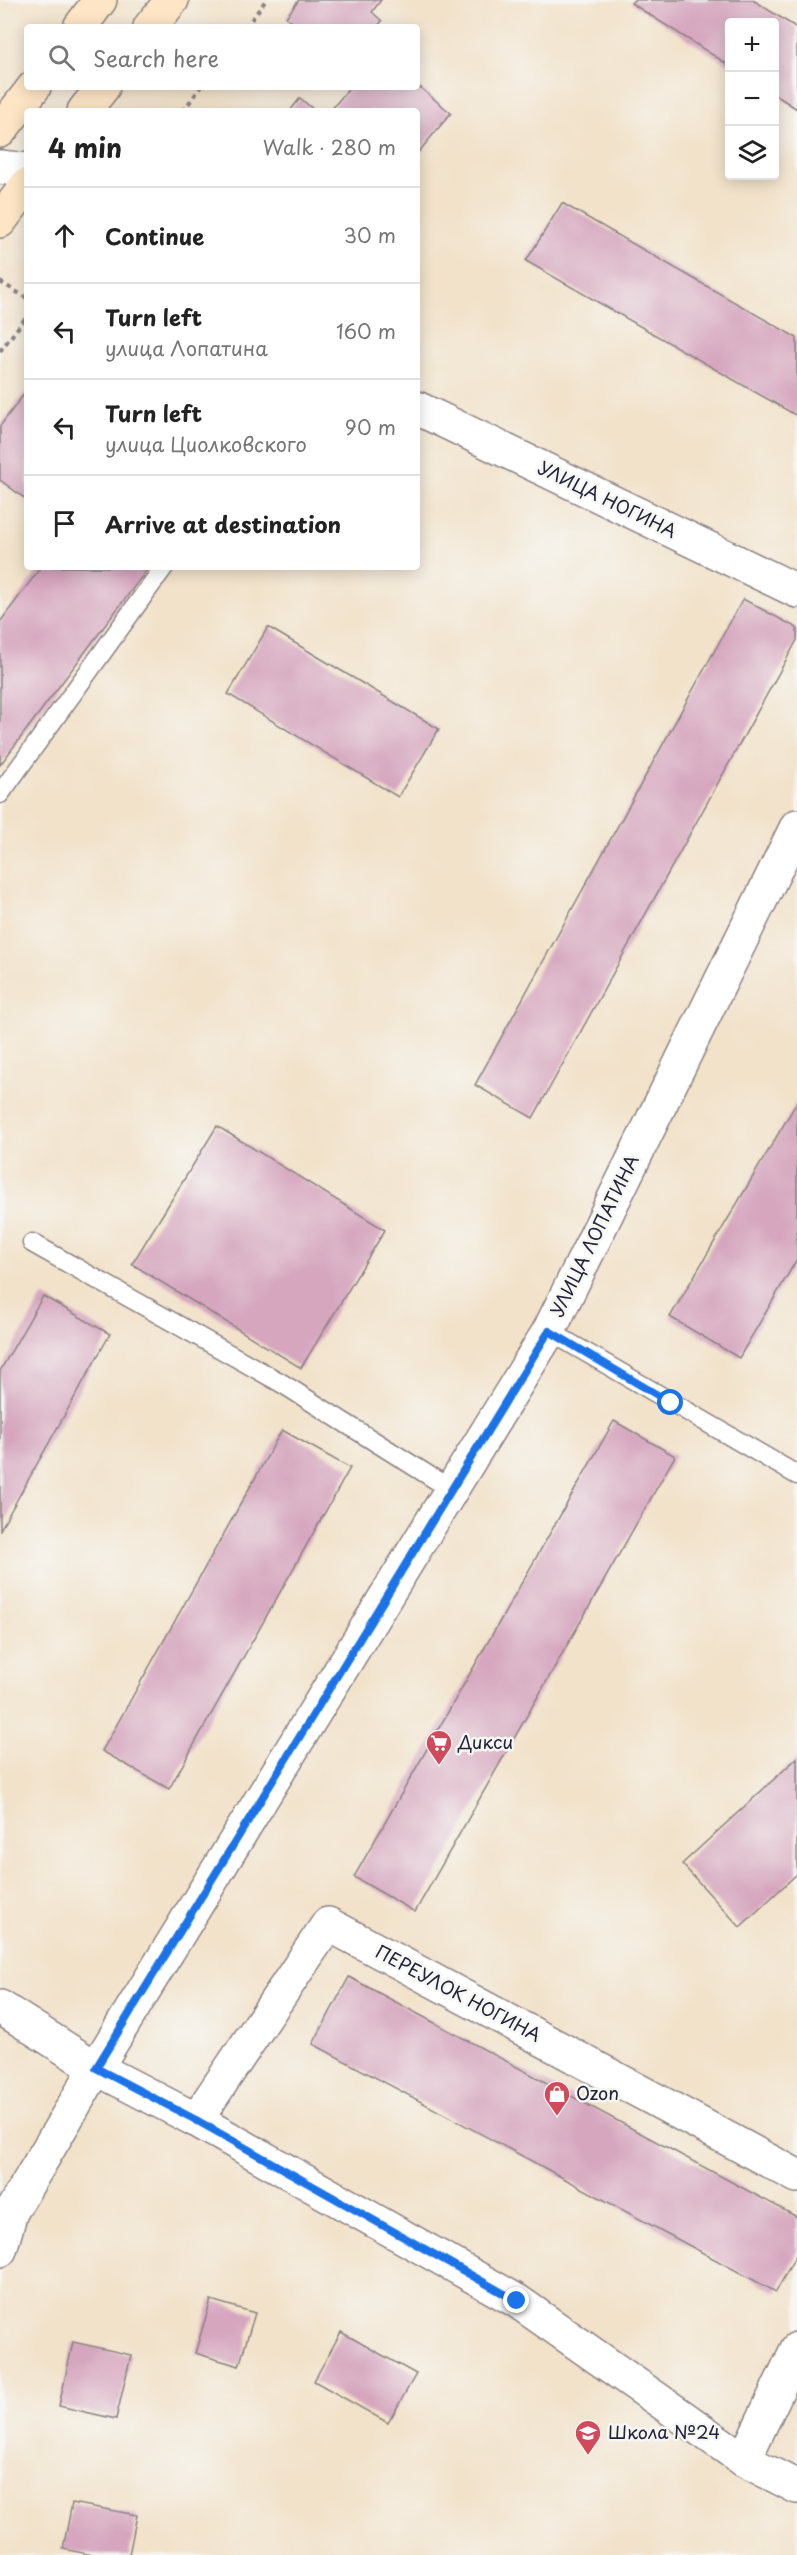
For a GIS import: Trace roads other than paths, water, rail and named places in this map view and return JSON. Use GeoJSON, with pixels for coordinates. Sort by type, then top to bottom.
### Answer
{"type":"FeatureCollection","features":[{"type":"Feature","properties":{"kind":"main road"},"geometry":{"type":"LineString","coordinates":[[82,24],[100,0]]}},
{"type":"Feature","properties":{"kind":"main road"},"geometry":{"type":"LineString","coordinates":[[152,24],[172,0]]}},
{"type":"Feature","properties":{"kind":"main road"},"geometry":{"type":"LineString","coordinates":[[0,131],[32,90]]}},
{"type":"Feature","properties":{"kind":"main road"},"geometry":{"type":"LineString","coordinates":[[86,108],[101,90]]}},
{"type":"Feature","properties":{"kind":"main road"},"geometry":{"type":"LineString","coordinates":[[0,221],[24,189]]}},
{"type":"Feature","properties":{"kind":"street"},"geometry":{"type":"LineString","coordinates":[[0,167],[24,170]]}},
{"type":"Feature","properties":{"kind":"street","name":"УЛИЦА НОГИНА"},"geometry":{"type":"LineString","coordinates":[[420,409],[797,591]]}},
{"type":"Feature","properties":{"kind":"street","name":"УЛИЦА ЛОПАТИНА"},"geometry":{"type":"LineString","coordinates":[[0,2250],[11,2212],[96,2068],[549,1331],[797,826]]}},
{"type":"Feature","properties":{"kind":"street","name":"ПЕРЕУЛОК НОГИНА"},"geometry":{"type":"LineString","coordinates":[[196,2120],[328,1924],[797,2176]]}},
{"type":"Feature","properties":{"kind":"street"},"geometry":{"type":"LineString","coordinates":[[0,2007],[96,2068],[196,2120],[517,2301],[744,2460],[797,2487]]}},
{"type":"Feature","properties":{"kind":"street"},"geometry":{"type":"LineString","coordinates":[[744,2460],[797,2349]]}},
{"type":"Feature","properties":{"kind":"lane"},"geometry":{"type":"LineString","coordinates":[[0,794],[162,570]]}},
{"type":"Feature","properties":{"kind":"lane"},"geometry":{"type":"LineString","coordinates":[[32,1243],[283,1384],[452,1490]]}},
{"type":"Feature","properties":{"kind":"lane"},"geometry":{"type":"LineString","coordinates":[[549,1331],[797,1475]]}},
{"type":"Feature","properties":{"kind":"place","name":"Дикси"},"geometry":{"type":"Point","coordinates":[439,1766]}},
{"type":"Feature","properties":{"kind":"place","name":"Ozon"},"geometry":{"type":"Point","coordinates":[557,2117]}},
{"type":"Feature","properties":{"kind":"place","name":"Школа №24"},"geometry":{"type":"Point","coordinates":[588,2456]}}]}
